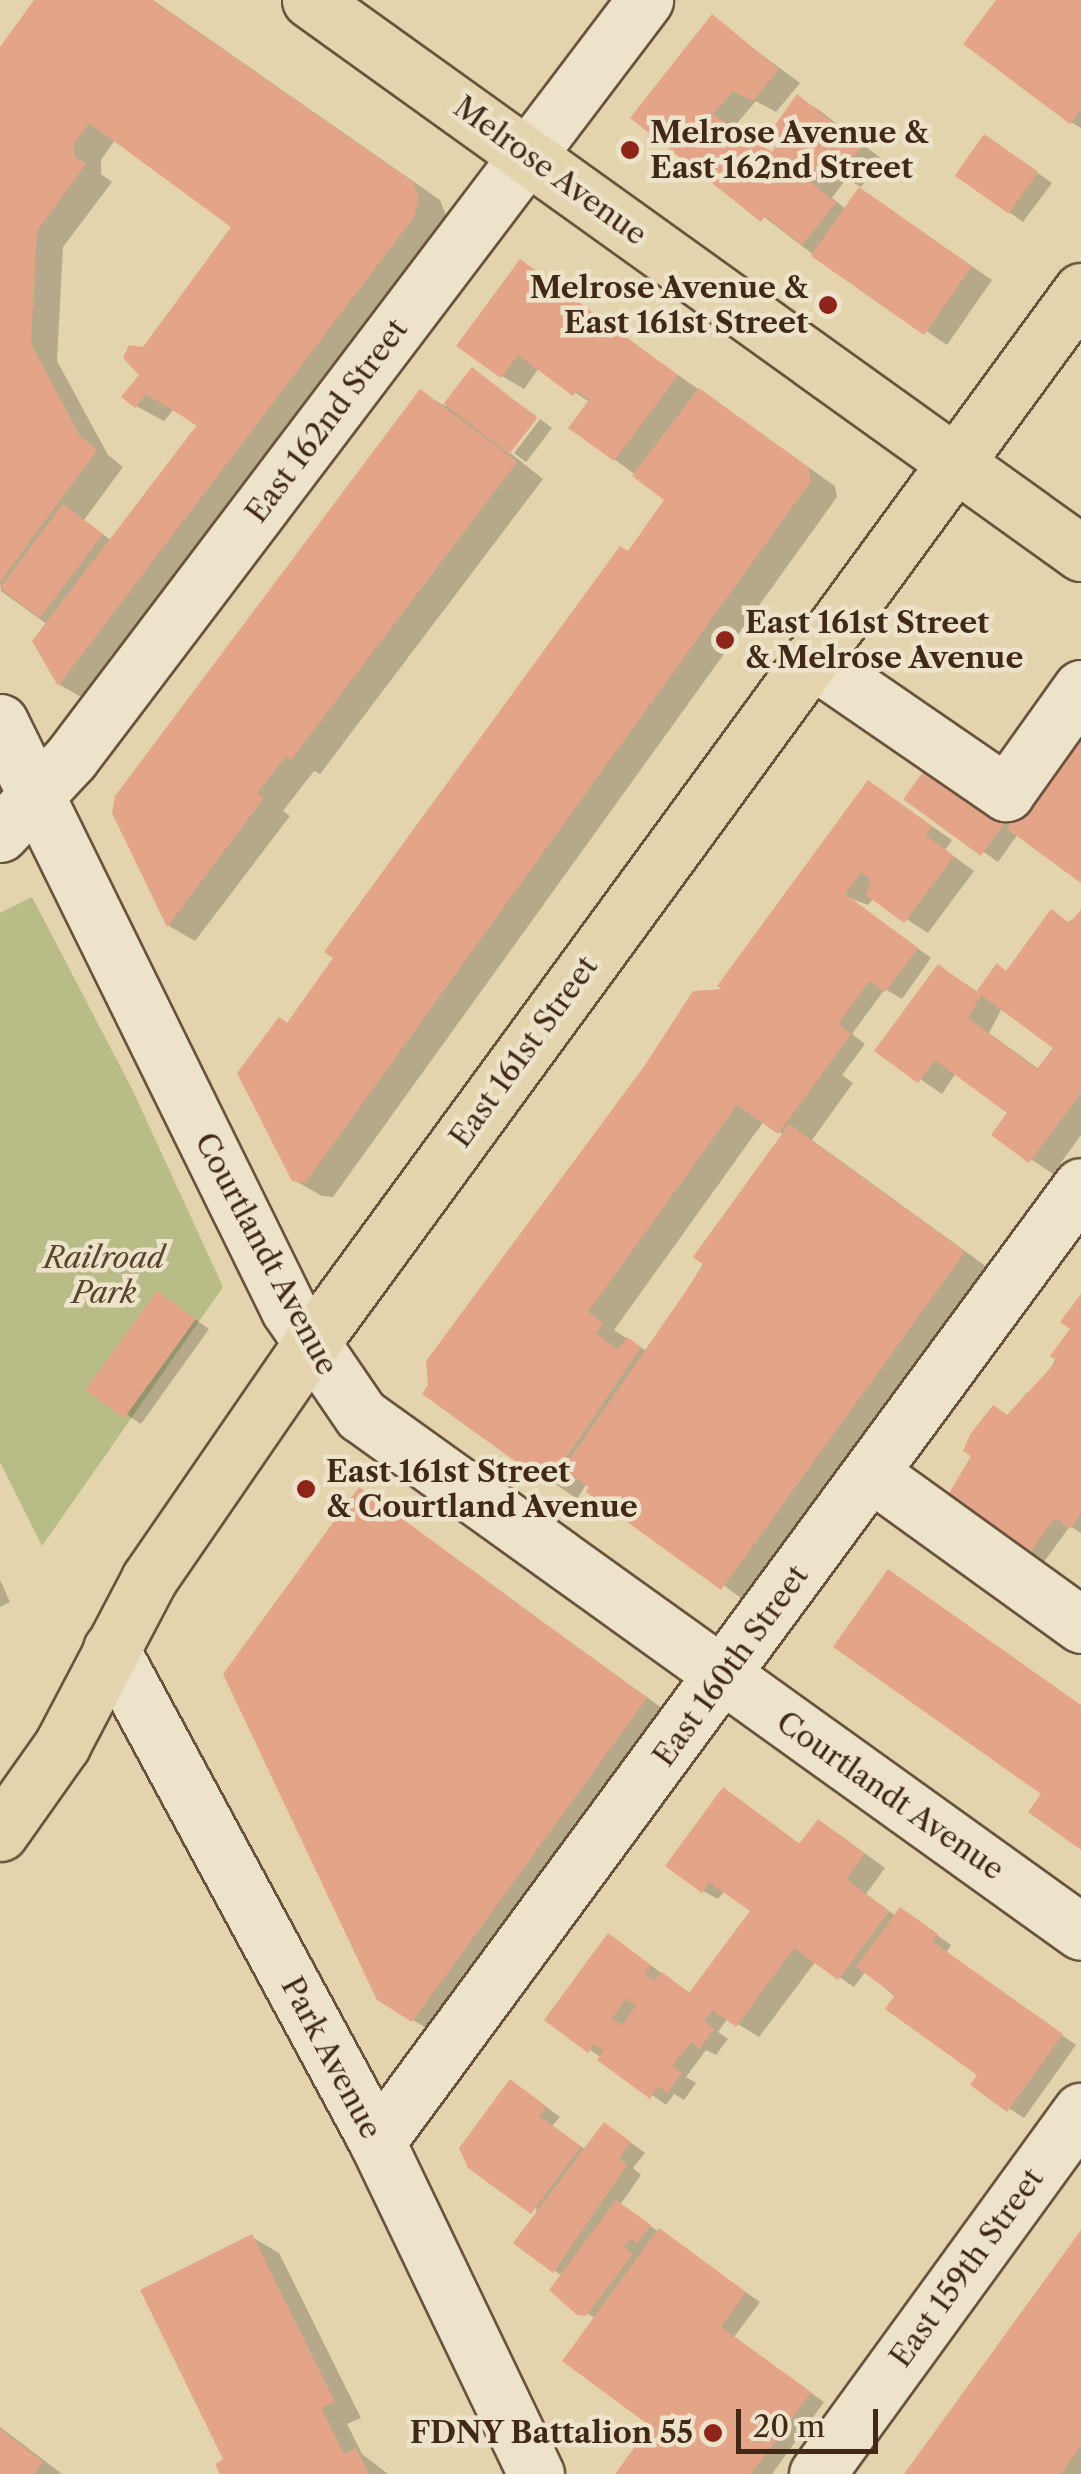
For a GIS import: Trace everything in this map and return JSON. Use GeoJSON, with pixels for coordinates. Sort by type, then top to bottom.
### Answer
{"type":"FeatureCollection","features":[{"type":"Feature","properties":{"kind":"main road","name":"Melrose Avenue"},"geometry":{"type":"LineString","coordinates":[[310,0],[530,154],[952,466],[1081,553]]}},
{"type":"Feature","properties":{"kind":"main road","name":"East 161st Street"},"geometry":{"type":"LineString","coordinates":[[0,1833],[62,1745],[149,1579],[310,1345],[1081,291]]}},
{"type":"Feature","properties":{"kind":"street","name":"East 162nd Street"},"geometry":{"type":"LineString","coordinates":[[18,817],[645,0]]}},
{"type":"Feature","properties":{"kind":"street"},"geometry":{"type":"LineString","coordinates":[[812,658],[1006,793],[1081,688]]}},
{"type":"Feature","properties":{"kind":"street","name":"Courtlandt Avenue"},"geometry":{"type":"LineString","coordinates":[[0,722],[18,817],[310,1345],[361,1415],[1081,1932]]}},
{"type":"Feature","properties":{"kind":"street","name":"East 160th Street"},"geometry":{"type":"LineString","coordinates":[[377,2142],[724,1678],[1081,1186]]}},
{"type":"Feature","properties":{"kind":"street"},"geometry":{"type":"LineString","coordinates":[[872,1474],[1081,1625]]}},
{"type":"Feature","properties":{"kind":"street","name":"Park Avenue"},"geometry":{"type":"LineString","coordinates":[[111,1649],[377,2142],[536,2474]]}},
{"type":"Feature","properties":{"kind":"street","name":"East 159th Street"},"geometry":{"type":"LineString","coordinates":[[817,2474],[1081,2111]]}},
{"type":"Feature","properties":{"kind":"green space","name":"Railroad Park"},"geometry":{"type":"Polygon","coordinates":[[[32,897],[133,1091],[223,1287],[42,1546],[0,1462],[0,913],[32,897]]]}},
{"type":"Feature","properties":{"kind":"building"},"geometry":{"type":"Polygon","coordinates":[[[34,0],[152,0],[413,182],[419,198],[414,217],[58,686],[32,641],[197,425],[146,394],[135,408],[121,397],[139,375],[123,358],[129,345],[143,347],[231,227],[89,123],[74,144],[74,156],[86,164],[37,231],[31,344],[80,436],[97,450],[0,582],[0,47],[34,0]]]}},
{"type":"Feature","properties":{"kind":"building"},"geometry":{"type":"Polygon","coordinates":[[[996,0],[1081,0],[1081,110],[1070,124],[963,44],[996,0]]]}},
{"type":"Feature","properties":{"kind":"building"},"geometry":{"type":"Polygon","coordinates":[[[712,14],[779,69],[753,101],[733,91],[713,114],[772,152],[781,139],[771,131],[797,94],[862,146],[837,177],[824,167],[811,183],[836,203],[802,245],[765,216],[761,222],[630,118],[712,14]]]}},
{"type":"Feature","properties":{"kind":"building"},"geometry":{"type":"Polygon","coordinates":[[[984,134],[1038,172],[1009,214],[955,176],[984,134]]]}},
{"type":"Feature","properties":{"kind":"building"},"geometry":{"type":"Polygon","coordinates":[[[859,187],[972,266],[924,335],[811,256],[859,187]]]}},
{"type":"Feature","properties":{"kind":"building"},"geometry":{"type":"Polygon","coordinates":[[[520,259],[678,375],[614,461],[568,428],[589,400],[577,391],[573,396],[518,355],[501,378],[456,346],[520,259]]]}},
{"type":"Feature","properties":{"kind":"building"},"geometry":{"type":"Polygon","coordinates":[[[472,367],[537,418],[509,454],[444,403],[472,367]]]}},
{"type":"Feature","properties":{"kind":"building"},"geometry":{"type":"Polygon","coordinates":[[[699,388],[808,467],[811,481],[305,1183],[292,1181],[237,1073],[279,1017],[287,1023],[333,958],[324,952],[620,546],[628,551],[664,500],[632,476],[699,388]]]}},
{"type":"Feature","properties":{"kind":"building"},"geometry":{"type":"Polygon","coordinates":[[[420,389],[517,462],[291,760],[286,756],[257,793],[264,798],[167,927],[112,813],[115,796],[420,389]]]}},
{"type":"Feature","properties":{"kind":"building"},"geometry":{"type":"Polygon","coordinates":[[[63,504],[103,534],[40,618],[0,588],[63,504]]]}},
{"type":"Feature","properties":{"kind":"building"},"geometry":{"type":"Polygon","coordinates":[[[1081,728],[1081,883],[1007,829],[1081,728]]]}},
{"type":"Feature","properties":{"kind":"building"},"geometry":{"type":"Polygon","coordinates":[[[936,754],[1014,810],[981,856],[903,799],[936,754]]]}},
{"type":"Feature","properties":{"kind":"building"},"geometry":{"type":"Polygon","coordinates":[[[868,780],[932,826],[925,835],[954,856],[904,923],[866,895],[871,880],[861,872],[845,894],[918,948],[885,992],[869,981],[838,1024],[851,1034],[778,1134],[737,1105],[588,1312],[603,1323],[596,1333],[618,1350],[627,1337],[641,1347],[548,1485],[422,1394],[428,1385],[426,1361],[645,1065],[693,991],[722,989],[717,986],[868,780]]]}},
{"type":"Feature","properties":{"kind":"building"},"geometry":{"type":"Polygon","coordinates":[[[1051,909],[1070,923],[1081,909],[1081,1093],[1029,1163],[991,1135],[1007,1113],[935,1060],[918,1083],[874,1051],[938,964],[976,992],[997,963],[1006,971],[1051,909]],[[981,995],[968,1018],[1037,1069],[1053,1048],[981,995]]]}},
{"type":"Feature","properties":{"kind":"building"},"geometry":{"type":"Polygon","coordinates":[[[789,1124],[965,1252],[721,1590],[586,1492],[589,1487],[570,1474],[574,1468],[567,1463],[704,1265],[693,1257],[789,1124]]]}},
{"type":"Feature","properties":{"kind":"building"},"geometry":{"type":"Polygon","coordinates":[[[157,1291],[196,1319],[124,1418],[85,1390],[157,1291]]]}},
{"type":"Feature","properties":{"kind":"building"},"geometry":{"type":"Polygon","coordinates":[[[1081,1294],[1081,1514],[1070,1529],[1055,1518],[1025,1559],[945,1500],[971,1456],[963,1451],[971,1433],[993,1405],[1007,1415],[1057,1361],[1050,1356],[1070,1329],[1060,1322],[1081,1294]]]}},
{"type":"Feature","properties":{"kind":"building"},"geometry":{"type":"Polygon","coordinates":[[[359,1487],[647,1698],[412,2022],[377,2000],[223,1674],[359,1487]]]}},
{"type":"Feature","properties":{"kind":"building"},"geometry":{"type":"Polygon","coordinates":[[[888,1569],[1081,1705],[1081,1850],[1028,1812],[1041,1794],[833,1647],[888,1569]]]}},
{"type":"Feature","properties":{"kind":"building"},"geometry":{"type":"Polygon","coordinates":[[[723,1787],[799,1844],[818,1819],[865,1854],[846,1879],[889,1911],[838,1980],[794,1948],[736,2027],[713,2010],[704,2021],[714,2029],[700,2049],[691,2042],[672,2066],[682,2073],[667,2093],[658,2086],[650,2099],[597,2060],[603,2051],[594,2044],[588,2053],[544,2020],[608,1933],[651,1965],[645,1974],[654,1981],[662,1972],[689,1993],[750,1911],[709,1882],[702,1893],[665,1866],[723,1787]],[[626,1999],[612,2018],[622,2025],[636,2006],[626,1999]]]}},
{"type":"Feature","properties":{"kind":"building"},"geometry":{"type":"Polygon","coordinates":[[[900,1907],[938,1934],[933,1942],[1063,2034],[1007,2112],[970,2085],[977,2075],[885,2009],[895,1995],[856,1967],[900,1907]]]}},
{"type":"Feature","properties":{"kind":"building"},"geometry":{"type":"Polygon","coordinates":[[[510,2079],[546,2106],[539,2116],[581,2146],[531,2214],[468,2168],[459,2148],[510,2079]]]}},
{"type":"Feature","properties":{"kind":"building"},"geometry":{"type":"Polygon","coordinates":[[[604,2122],[631,2142],[619,2158],[627,2165],[553,2273],[513,2243],[604,2122]]]}},
{"type":"Feature","properties":{"kind":"building"},"geometry":{"type":"Polygon","coordinates":[[[616,2200],[651,2225],[637,2243],[631,2238],[624,2247],[633,2254],[586,2316],[577,2315],[549,2290],[616,2200]]]}},
{"type":"Feature","properties":{"kind":"building"},"geometry":{"type":"Polygon","coordinates":[[[659,2228],[746,2292],[721,2327],[811,2392],[751,2474],[615,2474],[650,2426],[562,2361],[659,2228]]]}},
{"type":"Feature","properties":{"kind":"building"},"geometry":{"type":"Polygon","coordinates":[[[1081,2230],[1081,2446],[1061,2474],[904,2474],[1081,2230]]]}},
{"type":"Feature","properties":{"kind":"building"},"geometry":{"type":"Polygon","coordinates":[[[252,2234],[335,2402],[321,2408],[344,2454],[356,2448],[369,2474],[220,2474],[215,2464],[223,2459],[140,2290],[252,2234]]]}},
{"type":"Feature","properties":{"kind":"building"},"geometry":{"type":"Polygon","coordinates":[[[0,2429],[43,2462],[34,2474],[0,2474],[0,2429]]]}},
{"type":"Feature","properties":{"kind":"place","name":"Melrose Avenue & East 162nd Street"},"geometry":{"type":"Point","coordinates":[630,150]}},
{"type":"Feature","properties":{"kind":"place","name":"Melrose Avenue & East 161st Street"},"geometry":{"type":"Point","coordinates":[828,305]}},
{"type":"Feature","properties":{"kind":"place","name":"East 161st Street & Melrose Avenue"},"geometry":{"type":"Point","coordinates":[725,640]}},
{"type":"Feature","properties":{"kind":"place","name":"East 161st Street & Courtland Avenue"},"geometry":{"type":"Point","coordinates":[306,1489]}},
{"type":"Feature","properties":{"kind":"place","name":"FDNY Battalion 55"},"geometry":{"type":"Point","coordinates":[713,2433]}}]}
